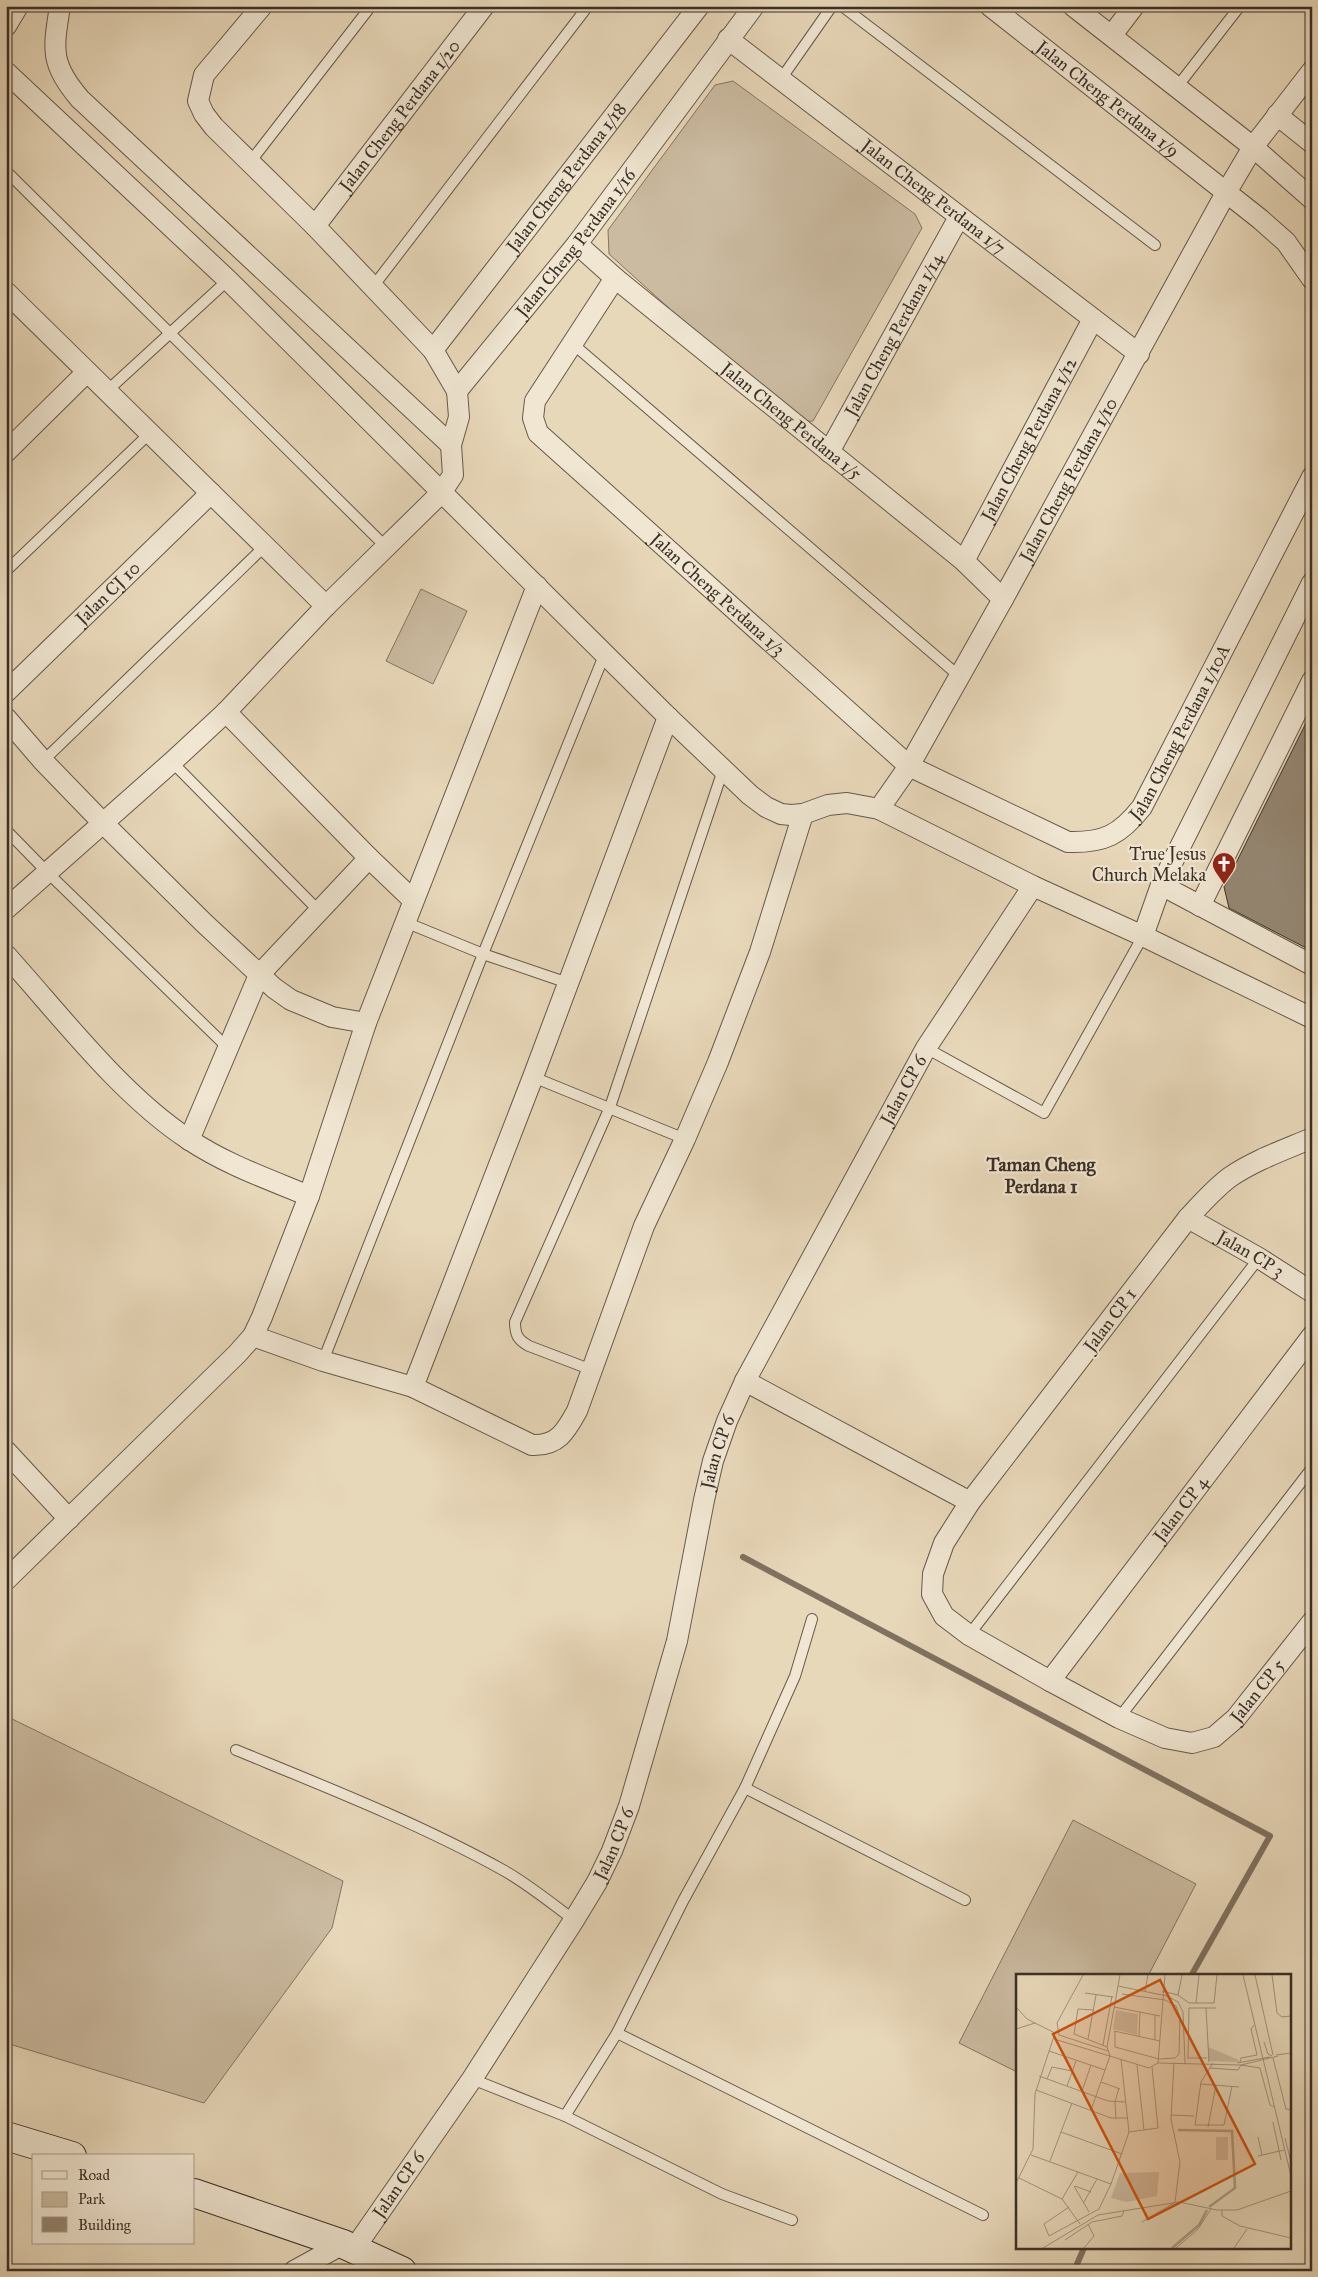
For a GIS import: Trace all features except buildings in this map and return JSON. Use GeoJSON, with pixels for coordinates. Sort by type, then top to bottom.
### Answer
{"type":"FeatureCollection","features":[{"type":"Feature","properties":{"kind":"main road"},"geometry":{"type":"LineString","coordinates":[[6,2136],[65,2154]]}},
{"type":"Feature","properties":{"kind":"main road"},"geometry":{"type":"LineString","coordinates":[[195,2193],[348,2247],[402,2271]]}},
{"type":"Feature","properties":{"kind":"street"},"geometry":{"type":"LineString","coordinates":[[6,26],[18,6]]}},
{"type":"Feature","properties":{"kind":"street"},"geometry":{"type":"LineString","coordinates":[[60,6],[55,38],[56,60],[63,79],[80,99],[451,445]]}},
{"type":"Feature","properties":{"kind":"street"},"geometry":{"type":"LineString","coordinates":[[6,909],[226,712],[326,606],[441,493],[453,475],[451,445],[459,417],[457,391],[433,350],[315,226],[251,161],[214,127],[204,114],[198,101],[204,75],[262,6]]}},
{"type":"Feature","properties":{"kind":"street","name":"Jalan Cheng Perdana 1/20"},"geometry":{"type":"LineString","coordinates":[[315,226],[484,6]]}},
{"type":"Feature","properties":{"kind":"street","name":"Jalan Cheng Perdana 1/18"},"geometry":{"type":"LineString","coordinates":[[433,350],[699,6]]}},
{"type":"Feature","properties":{"kind":"street","name":"Jalan Cheng Perdana 1/16"},"geometry":{"type":"LineString","coordinates":[[457,391],[577,244],[754,6]]}},
{"type":"Feature","properties":{"kind":"street","name":"Jalan Cheng Perdana 1/9"},"geometry":{"type":"LineString","coordinates":[[990,6],[1227,191]]}},
{"type":"Feature","properties":{"kind":"street"},"geometry":{"type":"LineString","coordinates":[[1074,6],[1253,147],[1312,199]]}},
{"type":"Feature","properties":{"kind":"street"},"geometry":{"type":"LineString","coordinates":[[1112,36],[1134,6]]}},
{"type":"Feature","properties":{"kind":"street","name":"Jalan Cheng Perdana 1/7"},"geometry":{"type":"LineString","coordinates":[[728,39],[1139,354]]}},
{"type":"Feature","properties":{"kind":"street","name":"Jalan Cheng Perdana 1/10"},"geometry":{"type":"LineString","coordinates":[[879,809],[909,766],[1139,354],[1227,191],[1253,147],[1312,71]]}},
{"type":"Feature","properties":{"kind":"street"},"geometry":{"type":"LineString","coordinates":[[6,72],[228,280],[668,717],[723,770],[766,806],[781,814],[803,814],[828,805],[847,803],[879,809],[1033,886],[1143,936],[1312,1018]]}},
{"type":"Feature","properties":{"kind":"street"},"geometry":{"type":"LineString","coordinates":[[1277,115],[1312,143]]}},
{"type":"Feature","properties":{"kind":"street"},"geometry":{"type":"LineString","coordinates":[[1227,191],[1286,242],[1312,279]]}},
{"type":"Feature","properties":{"kind":"street","name":"Jalan Cheng Perdana 1/14"},"geometry":{"type":"LineString","coordinates":[[829,452],[959,217]]}},
{"type":"Feature","properties":{"kind":"street","name":"Jalan Cheng Perdana 1/5"},"geometry":{"type":"LineString","coordinates":[[577,244],[615,278],[964,561],[1003,599]]}},
{"type":"Feature","properties":{"kind":"street"},"geometry":{"type":"LineString","coordinates":[[573,344],[615,278]]}},
{"type":"Feature","properties":{"kind":"street"},"geometry":{"type":"LineString","coordinates":[[6,292],[326,606]]}},
{"type":"Feature","properties":{"kind":"street","name":"Jalan Cheng Perdana 1/12"},"geometry":{"type":"LineString","coordinates":[[964,561],[1093,319]]}},
{"type":"Feature","properties":{"kind":"street","name":"Jalan Cheng Perdana 1/3"},"geometry":{"type":"LineString","coordinates":[[573,344],[535,402],[533,418],[538,433],[909,766]]}},
{"type":"Feature","properties":{"kind":"street"},"geometry":{"type":"LineString","coordinates":[[6,452],[88,372]]}},
{"type":"Feature","properties":{"kind":"street","name":"Jalan Cheng Perdana 1/10A"},"geometry":{"type":"LineString","coordinates":[[909,766],[1068,842],[1102,839],[1119,832],[1142,807],[1312,477]]}},
{"type":"Feature","properties":{"kind":"street","name":"Jalan CJ 10"},"geometry":{"type":"LineString","coordinates":[[6,692],[211,494]]}},
{"type":"Feature","properties":{"kind":"street"},"geometry":{"type":"LineString","coordinates":[[1143,936],[1161,885],[1312,584]]}},
{"type":"Feature","properties":{"kind":"street"},"geometry":{"type":"LineString","coordinates":[[6,1580],[70,1519],[253,1336],[309,1196],[366,1023],[537,586]]}},
{"type":"Feature","properties":{"kind":"street"},"geometry":{"type":"LineString","coordinates":[[1200,906],[1312,681]]}},
{"type":"Feature","properties":{"kind":"street"},"geometry":{"type":"LineString","coordinates":[[226,712],[369,858],[413,900]]}},
{"type":"Feature","properties":{"kind":"street"},"geometry":{"type":"LineString","coordinates":[[413,1387],[533,1077],[668,717]]}},
{"type":"Feature","properties":{"kind":"street"},"geometry":{"type":"LineString","coordinates":[[6,718],[43,762],[103,823],[274,988],[304,1005],[332,1017],[366,1023]]}},
{"type":"Feature","properties":{"kind":"street"},"geometry":{"type":"LineString","coordinates":[[253,1336],[323,1361],[413,1387],[532,1445],[544,1446],[558,1438],[569,1426],[577,1411],[644,1226],[685,1139],[718,1062],[760,952],[803,814]]}},
{"type":"Feature","properties":{"kind":"street"},"geometry":{"type":"LineString","coordinates":[[189,1140],[259,975],[369,858]]}},
{"type":"Feature","properties":{"kind":"street"},"geometry":{"type":"LineString","coordinates":[[1161,885],[1312,965]]}},
{"type":"Feature","properties":{"kind":"street","name":"Jalan CP 6"},"geometry":{"type":"LineString","coordinates":[[348,2247],[472,2079],[597,1882],[629,1806],[677,1641],[704,1500],[727,1420],[745,1381],[926,1048],[1033,886]]}},
{"type":"Feature","properties":{"kind":"street"},"geometry":{"type":"LineString","coordinates":[[6,955],[120,1081],[148,1109],[189,1140],[227,1161],[309,1196]]}},
{"type":"Feature","properties":{"kind":"street","name":"Jalan CP 1"},"geometry":{"type":"LineString","coordinates":[[1192,1743],[1165,1738],[1119,1718],[969,1635],[944,1616],[932,1594],[933,1574],[944,1543],[970,1502],[1188,1218],[1205,1199],[1230,1178],[1253,1164],[1312,1138]]}},
{"type":"Feature","properties":{"kind":"street","name":"Jalan CP 3"},"geometry":{"type":"LineString","coordinates":[[1188,1218],[1259,1258],[1312,1292]]}},
{"type":"Feature","properties":{"kind":"street","name":"Jalan CP 4"},"geometry":{"type":"LineString","coordinates":[[1050,1681],[1312,1336]]}},
{"type":"Feature","properties":{"kind":"street"},"geometry":{"type":"LineString","coordinates":[[745,1381],[970,1502]]}},
{"type":"Feature","properties":{"kind":"street"},"geometry":{"type":"LineString","coordinates":[[6,1450],[70,1519]]}},
{"type":"Feature","properties":{"kind":"street","name":"Jalan CP 5"},"geometry":{"type":"LineString","coordinates":[[1192,1743],[1214,1737],[1236,1718],[1312,1622]]}},
{"type":"Feature","properties":{"kind":"street"},"geometry":{"type":"LineString","coordinates":[[294,2271],[348,2247]]}},
{"type":"Feature","properties":{"kind":"lane"},"geometry":{"type":"LineString","coordinates":[[251,161],[371,6]]}},
{"type":"Feature","properties":{"kind":"lane"},"geometry":{"type":"LineString","coordinates":[[372,288],[588,6]]}},
{"type":"Feature","properties":{"kind":"lane"},"geometry":{"type":"LineString","coordinates":[[781,79],[832,6]]}},
{"type":"Feature","properties":{"kind":"lane"},"geometry":{"type":"LineString","coordinates":[[842,6],[1155,245]]}},
{"type":"Feature","properties":{"kind":"lane"},"geometry":{"type":"LineString","coordinates":[[1177,87],[1240,6]]}},
{"type":"Feature","properties":{"kind":"lane"},"geometry":{"type":"LineString","coordinates":[[6,172],[385,546]]}},
{"type":"Feature","properties":{"kind":"lane"},"geometry":{"type":"LineString","coordinates":[[107,391],[228,280]]}},
{"type":"Feature","properties":{"kind":"lane"},"geometry":{"type":"LineString","coordinates":[[573,344],[959,676]]}},
{"type":"Feature","properties":{"kind":"lane"},"geometry":{"type":"LineString","coordinates":[[6,571],[150,433]]}},
{"type":"Feature","properties":{"kind":"lane"},"geometry":{"type":"LineString","coordinates":[[43,762],[265,546]]}},
{"type":"Feature","properties":{"kind":"lane"},"geometry":{"type":"LineString","coordinates":[[323,1361],[483,954],[605,653]]}},
{"type":"Feature","properties":{"kind":"lane"},"geometry":{"type":"LineString","coordinates":[[172,762],[319,911]]}},
{"type":"Feature","properties":{"kind":"lane"},"geometry":{"type":"LineString","coordinates":[[592,1370],[529,1346],[520,1340],[515,1332],[514,1322],[610,1107],[723,770]]}},
{"type":"Feature","properties":{"kind":"lane"},"geometry":{"type":"LineString","coordinates":[[6,830],[229,1049]]}},
{"type":"Feature","properties":{"kind":"lane"},"geometry":{"type":"LineString","coordinates":[[405,922],[483,954],[568,983]]}},
{"type":"Feature","properties":{"kind":"lane"},"geometry":{"type":"LineString","coordinates":[[926,1048],[1044,1113],[1143,936]]}},
{"type":"Feature","properties":{"kind":"lane"},"geometry":{"type":"LineString","coordinates":[[533,1077],[685,1139]]}},
{"type":"Feature","properties":{"kind":"lane"},"geometry":{"type":"LineString","coordinates":[[969,1635],[1259,1258]]}},
{"type":"Feature","properties":{"kind":"lane"},"geometry":{"type":"LineString","coordinates":[[1119,1718],[1312,1468]]}},
{"type":"Feature","properties":{"kind":"lane"},"geometry":{"type":"LineString","coordinates":[[565,2116],[617,2033],[683,1901],[745,1788],[796,1676],[812,1619]]}},
{"type":"Feature","properties":{"kind":"lane"},"geometry":{"type":"LineString","coordinates":[[236,1750],[351,1797],[504,1870],[536,1891],[574,1920]]}},
{"type":"Feature","properties":{"kind":"lane"},"geometry":{"type":"LineString","coordinates":[[745,1788],[965,1900]]}},
{"type":"Feature","properties":{"kind":"lane"},"geometry":{"type":"LineString","coordinates":[[617,2033],[982,2216]]}},
{"type":"Feature","properties":{"kind":"lane"},"geometry":{"type":"LineString","coordinates":[[472,2079],[565,2116],[722,2194],[792,2220]]}},
{"type":"Feature","properties":{"kind":"green space"},"geometry":{"type":"Polygon","coordinates":[[[733,81],[915,214],[922,228],[813,421],[795,422],[609,254],[608,230],[715,85],[733,81]]]}},
{"type":"Feature","properties":{"kind":"green space"},"geometry":{"type":"Polygon","coordinates":[[[421,589],[467,611],[433,684],[386,661],[421,589]]]}},
{"type":"Feature","properties":{"kind":"green space"},"geometry":{"type":"Polygon","coordinates":[[[6,1716],[343,1881],[332,1928],[204,2103],[6,2043],[6,1716]]]}},
{"type":"Feature","properties":{"kind":"green space"},"geometry":{"type":"Polygon","coordinates":[[[1073,1820],[1196,1884],[1149,1974],[1016,1974],[1016,2072],[959,2043],[1073,1820]]]}},
{"type":"Feature","properties":{"kind":"waterway"},"geometry":{"type":"LineString","coordinates":[[743,1557],[1270,1836],[1192,1974]]}},
{"type":"Feature","properties":{"kind":"waterway"},"geometry":{"type":"LineString","coordinates":[[1074,2271],[1083,2250]]}},
{"type":"Feature","properties":{"kind":"place","name":"True Jesus Church Melaka"},"geometry":{"type":"Point","coordinates":[1224,885]}},
{"type":"Feature","properties":{"kind":"district","name":"Taman Cheng Perdana 1"},"geometry":{"type":"Point","coordinates":[1041,1175]}}]}
